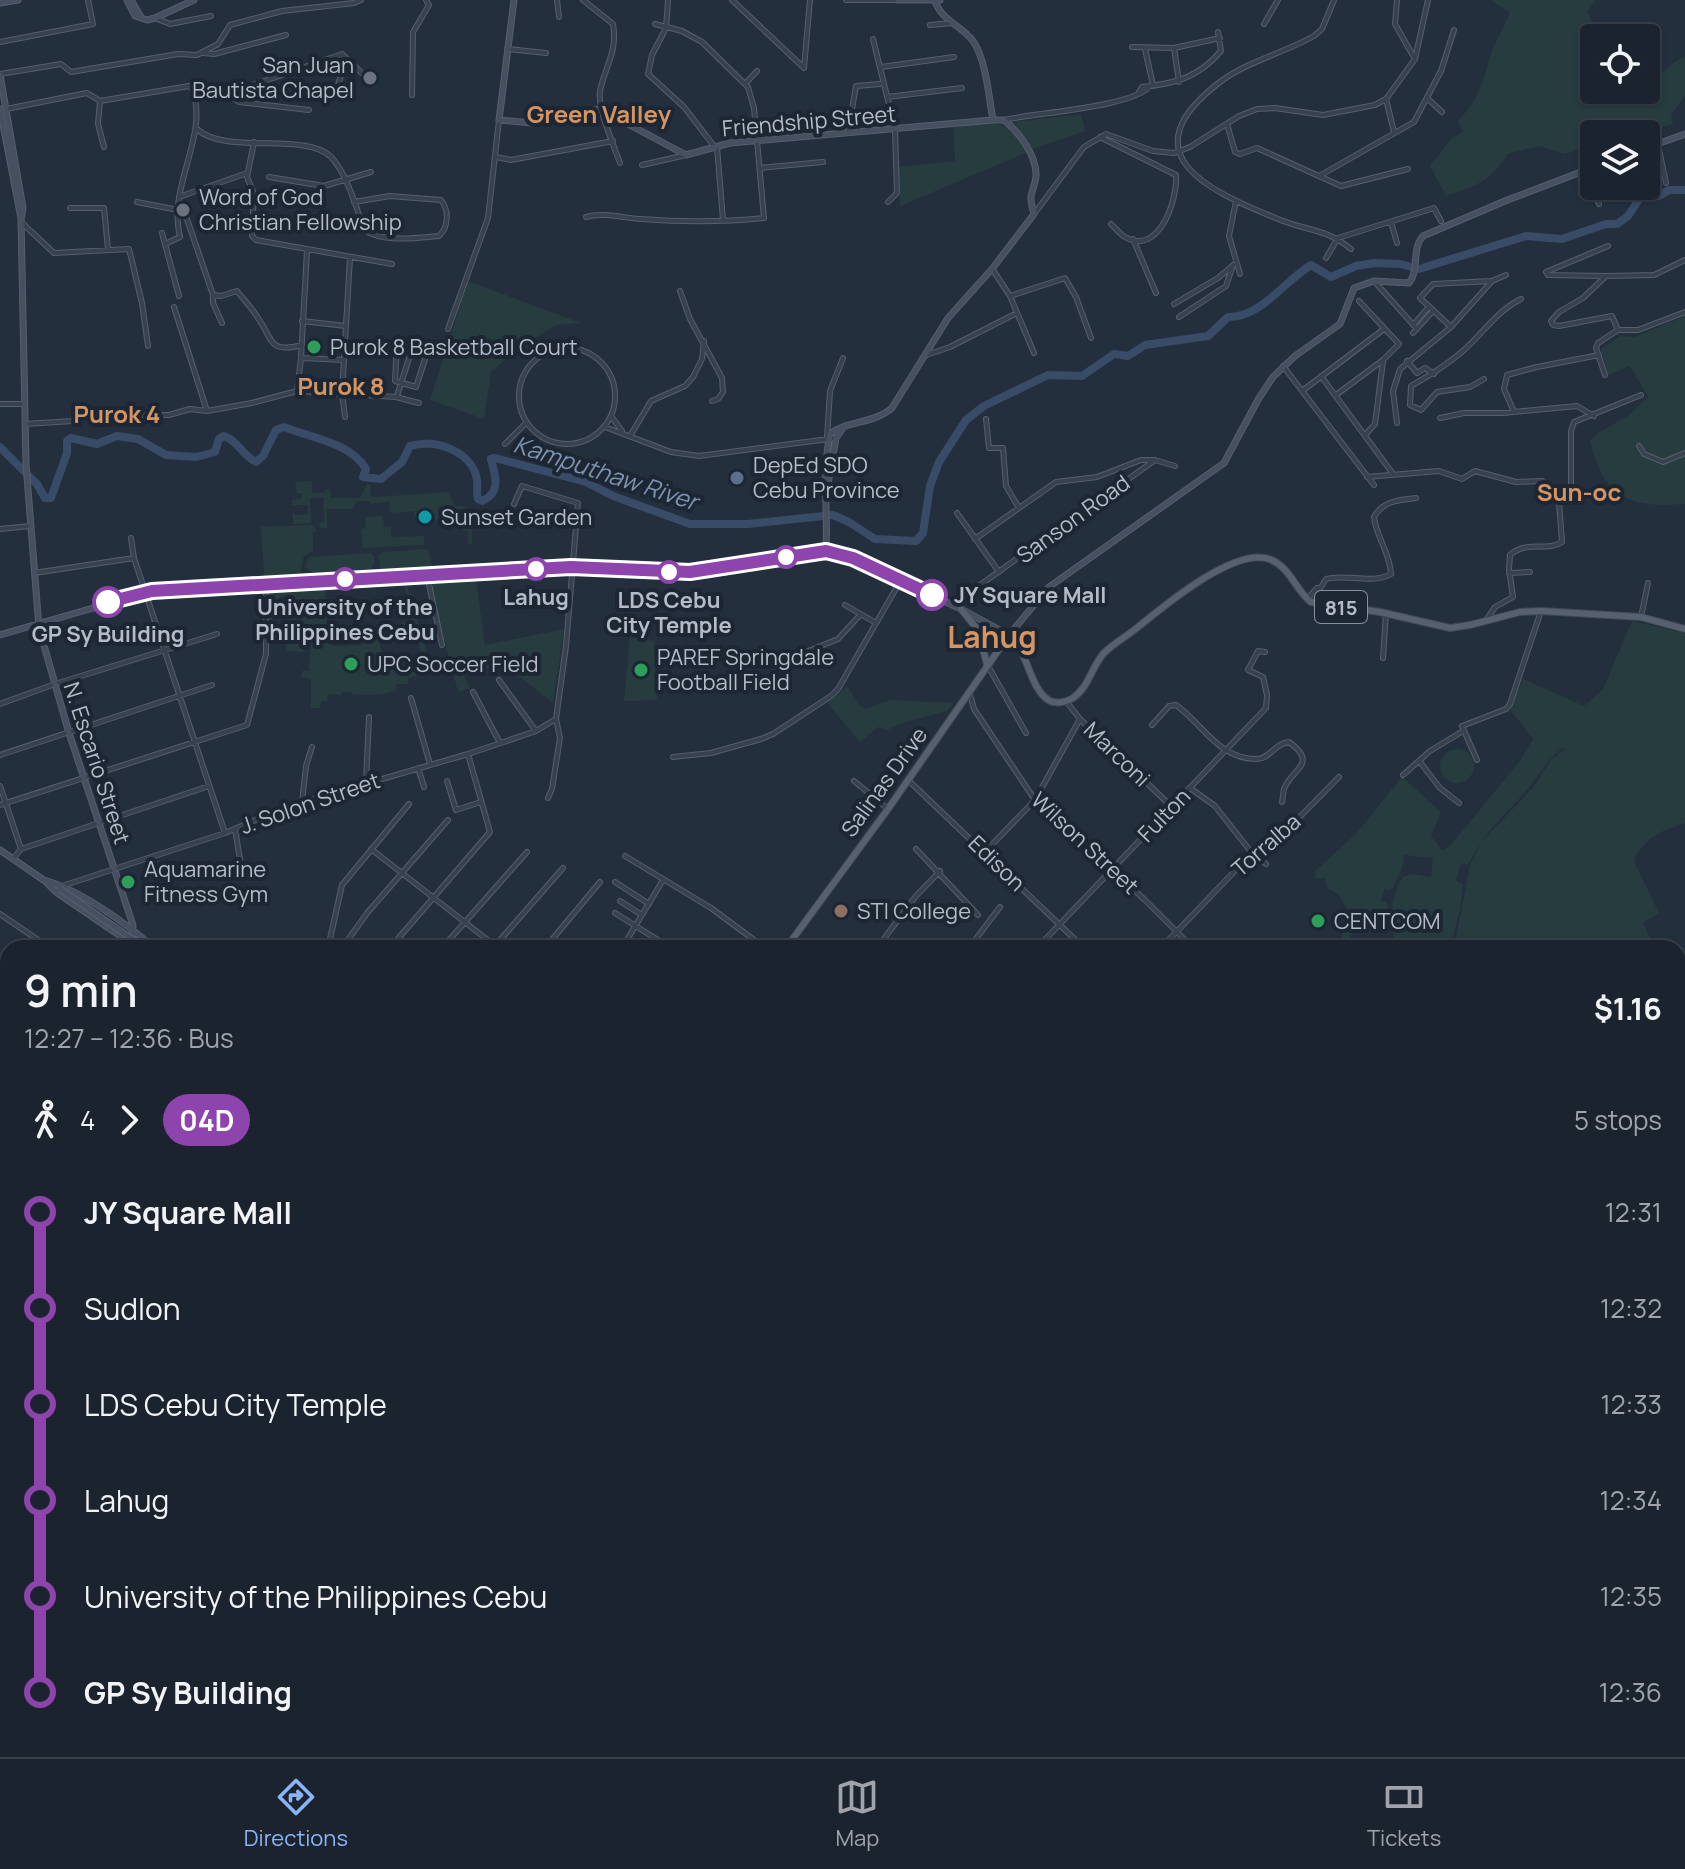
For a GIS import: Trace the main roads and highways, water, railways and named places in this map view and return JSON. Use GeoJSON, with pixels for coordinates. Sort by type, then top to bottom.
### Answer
{"type":"FeatureCollection","features":[{"type":"Feature","properties":{"kind":"main road"},"geometry":{"type":"LineString","coordinates":[[0,3],[18,0]]}},
{"type":"Feature","properties":{"kind":"main road"},"geometry":{"type":"LineString","coordinates":[[129,0],[133,14],[141,18],[155,18],[194,0]]}},
{"type":"Feature","properties":{"kind":"main road","name":"Friendship Street"},"geometry":{"type":"LineString","coordinates":[[514,0],[499,120],[531,123],[603,110],[686,155],[715,146],[757,141],[993,120],[1004,120],[1023,140],[1035,167],[1035,180],[1029,197],[1034,214],[992,269],[951,313],[888,412],[878,418],[837,429],[831,438],[826,464],[826,551]]}},
{"type":"Feature","properties":{"kind":"main road"},"geometry":{"type":"LineString","coordinates":[[898,0],[937,0],[937,8],[968,35],[977,48],[993,120]]}},
{"type":"Feature","properties":{"kind":"main road","name":"N. Escario Street"},"geometry":{"type":"LineString","coordinates":[[0,74],[2,110],[22,195],[26,464],[38,623],[69,733],[133,931]]}},
{"type":"Feature","properties":{"kind":"main road"},"geometry":{"type":"LineString","coordinates":[[1660,143],[1685,134]]}},
{"type":"Feature","properties":{"kind":"main road"},"geometry":{"type":"LineString","coordinates":[[0,635],[146,592],[571,567],[690,572],[826,551],[853,558],[901,580],[1009,635],[1049,587],[1224,463],[1259,398],[1283,366],[1340,324],[1354,288],[1374,281],[1409,283],[1414,275],[1417,243],[1423,236],[1580,172]]}},
{"type":"Feature","properties":{"kind":"main road","name":"815"},"geometry":{"type":"LineString","coordinates":[[1009,635],[1022,650],[1043,696],[1056,703],[1066,701],[1086,684],[1109,648],[1138,628],[1164,604],[1239,561],[1259,557],[1276,562],[1285,569],[1309,600],[1450,628],[1520,612],[1541,611],[1641,617],[1685,629]]}},
{"type":"Feature","properties":{"kind":"main road"},"geometry":{"type":"LineString","coordinates":[[961,609],[978,630],[987,664]]}},
{"type":"Feature","properties":{"kind":"main road","name":"Salinas Drive"},"geometry":{"type":"LineString","coordinates":[[792,940],[1009,635]]}},
{"type":"Feature","properties":{"kind":"main road"},"geometry":{"type":"LineString","coordinates":[[0,850],[144,940]]}},
{"type":"Feature","properties":{"kind":"main road"},"geometry":{"type":"LineString","coordinates":[[44,880],[56,892],[126,940]]}},
{"type":"Feature","properties":{"kind":"main road"},"geometry":{"type":"LineString","coordinates":[[61,888],[134,940]]}},
{"type":"Feature","properties":{"kind":"main road"},"geometry":{"type":"LineString","coordinates":[[122,940],[133,931]]}},
{"type":"Feature","properties":{"kind":"main road"},"geometry":{"type":"LineString","coordinates":[[131,940],[133,931]]}},
{"type":"Feature","properties":{"kind":"waterway","name":"Kamputhaw River"},"geometry":{"type":"LineString","coordinates":[[0,447],[37,484],[45,498],[51,498],[67,453],[67,441],[71,438],[97,444],[117,436],[138,439],[166,455],[196,457],[215,452],[219,439],[224,436],[256,462],[263,456],[276,430],[284,427],[330,442],[351,453],[366,469],[363,477],[381,479],[402,462],[410,446],[430,444],[451,449],[468,461],[474,470],[478,499],[482,501],[495,488],[491,459],[495,458],[586,482],[613,496],[690,524],[748,524],[833,515],[875,539],[916,541],[923,533],[930,486],[939,462],[966,420],[984,406],[1048,375],[1082,376],[1114,354],[1128,356],[1145,345],[1208,336],[1228,317],[1262,305],[1311,265],[1331,277],[1356,266],[1374,263],[1400,264],[1419,269],[1526,236],[1562,239],[1606,224],[1617,224],[1628,216],[1640,198],[1659,196],[1669,190],[1685,190]]}},
{"type":"Feature","properties":{"kind":"place","name":"San Juan Bautista Chapel"},"geometry":{"type":"Point","coordinates":[370,78]}},
{"type":"Feature","properties":{"kind":"place","name":"Word of God Christian Fellowship"},"geometry":{"type":"Point","coordinates":[183,210]}},
{"type":"Feature","properties":{"kind":"place","name":"Purok 8 Basketball Court"},"geometry":{"type":"Point","coordinates":[314,347]}},
{"type":"Feature","properties":{"kind":"place","name":"DepEd SDO Cebu Province"},"geometry":{"type":"Point","coordinates":[737,478]}},
{"type":"Feature","properties":{"kind":"place","name":"Sunset Garden"},"geometry":{"type":"Point","coordinates":[425,517]}},
{"type":"Feature","properties":{"kind":"place","name":"Lahug"},"geometry":{"type":"Point","coordinates":[536,569]}},
{"type":"Feature","properties":{"kind":"place","name":"LDS Cebu City Temple"},"geometry":{"type":"Point","coordinates":[669,572]}},
{"type":"Feature","properties":{"kind":"place","name":"University of the Philippines Cebu"},"geometry":{"type":"Point","coordinates":[345,579]}},
{"type":"Feature","properties":{"kind":"place","name":"JY Square Mall"},"geometry":{"type":"Point","coordinates":[932,595]}},
{"type":"Feature","properties":{"kind":"place","name":"GP Sy Building"},"geometry":{"type":"Point","coordinates":[108,602]}},
{"type":"Feature","properties":{"kind":"place","name":"UPC Soccer Field"},"geometry":{"type":"Point","coordinates":[351,664]}},
{"type":"Feature","properties":{"kind":"place","name":"PAREF Springdale Football Field"},"geometry":{"type":"Point","coordinates":[641,670]}},
{"type":"Feature","properties":{"kind":"place","name":"Aquamarine Fitness Gym"},"geometry":{"type":"Point","coordinates":[128,882]}},
{"type":"Feature","properties":{"kind":"place","name":"STI College"},"geometry":{"type":"Point","coordinates":[841,911]}},
{"type":"Feature","properties":{"kind":"place","name":"CENTCOM"},"geometry":{"type":"Point","coordinates":[1318,921]}},
{"type":"Feature","properties":{"kind":"district","name":"Green Valley"},"geometry":{"type":"Point","coordinates":[599,113]}},
{"type":"Feature","properties":{"kind":"district","name":"Purok 8"},"geometry":{"type":"Point","coordinates":[341,385]}},
{"type":"Feature","properties":{"kind":"district","name":"Purok 4"},"geometry":{"type":"Point","coordinates":[117,413]}},
{"type":"Feature","properties":{"kind":"district","name":"Sun-oc"},"geometry":{"type":"Point","coordinates":[1579,491]}},
{"type":"Feature","properties":{"kind":"district","name":"Lahug"},"geometry":{"type":"Point","coordinates":[992,636]}}]}
